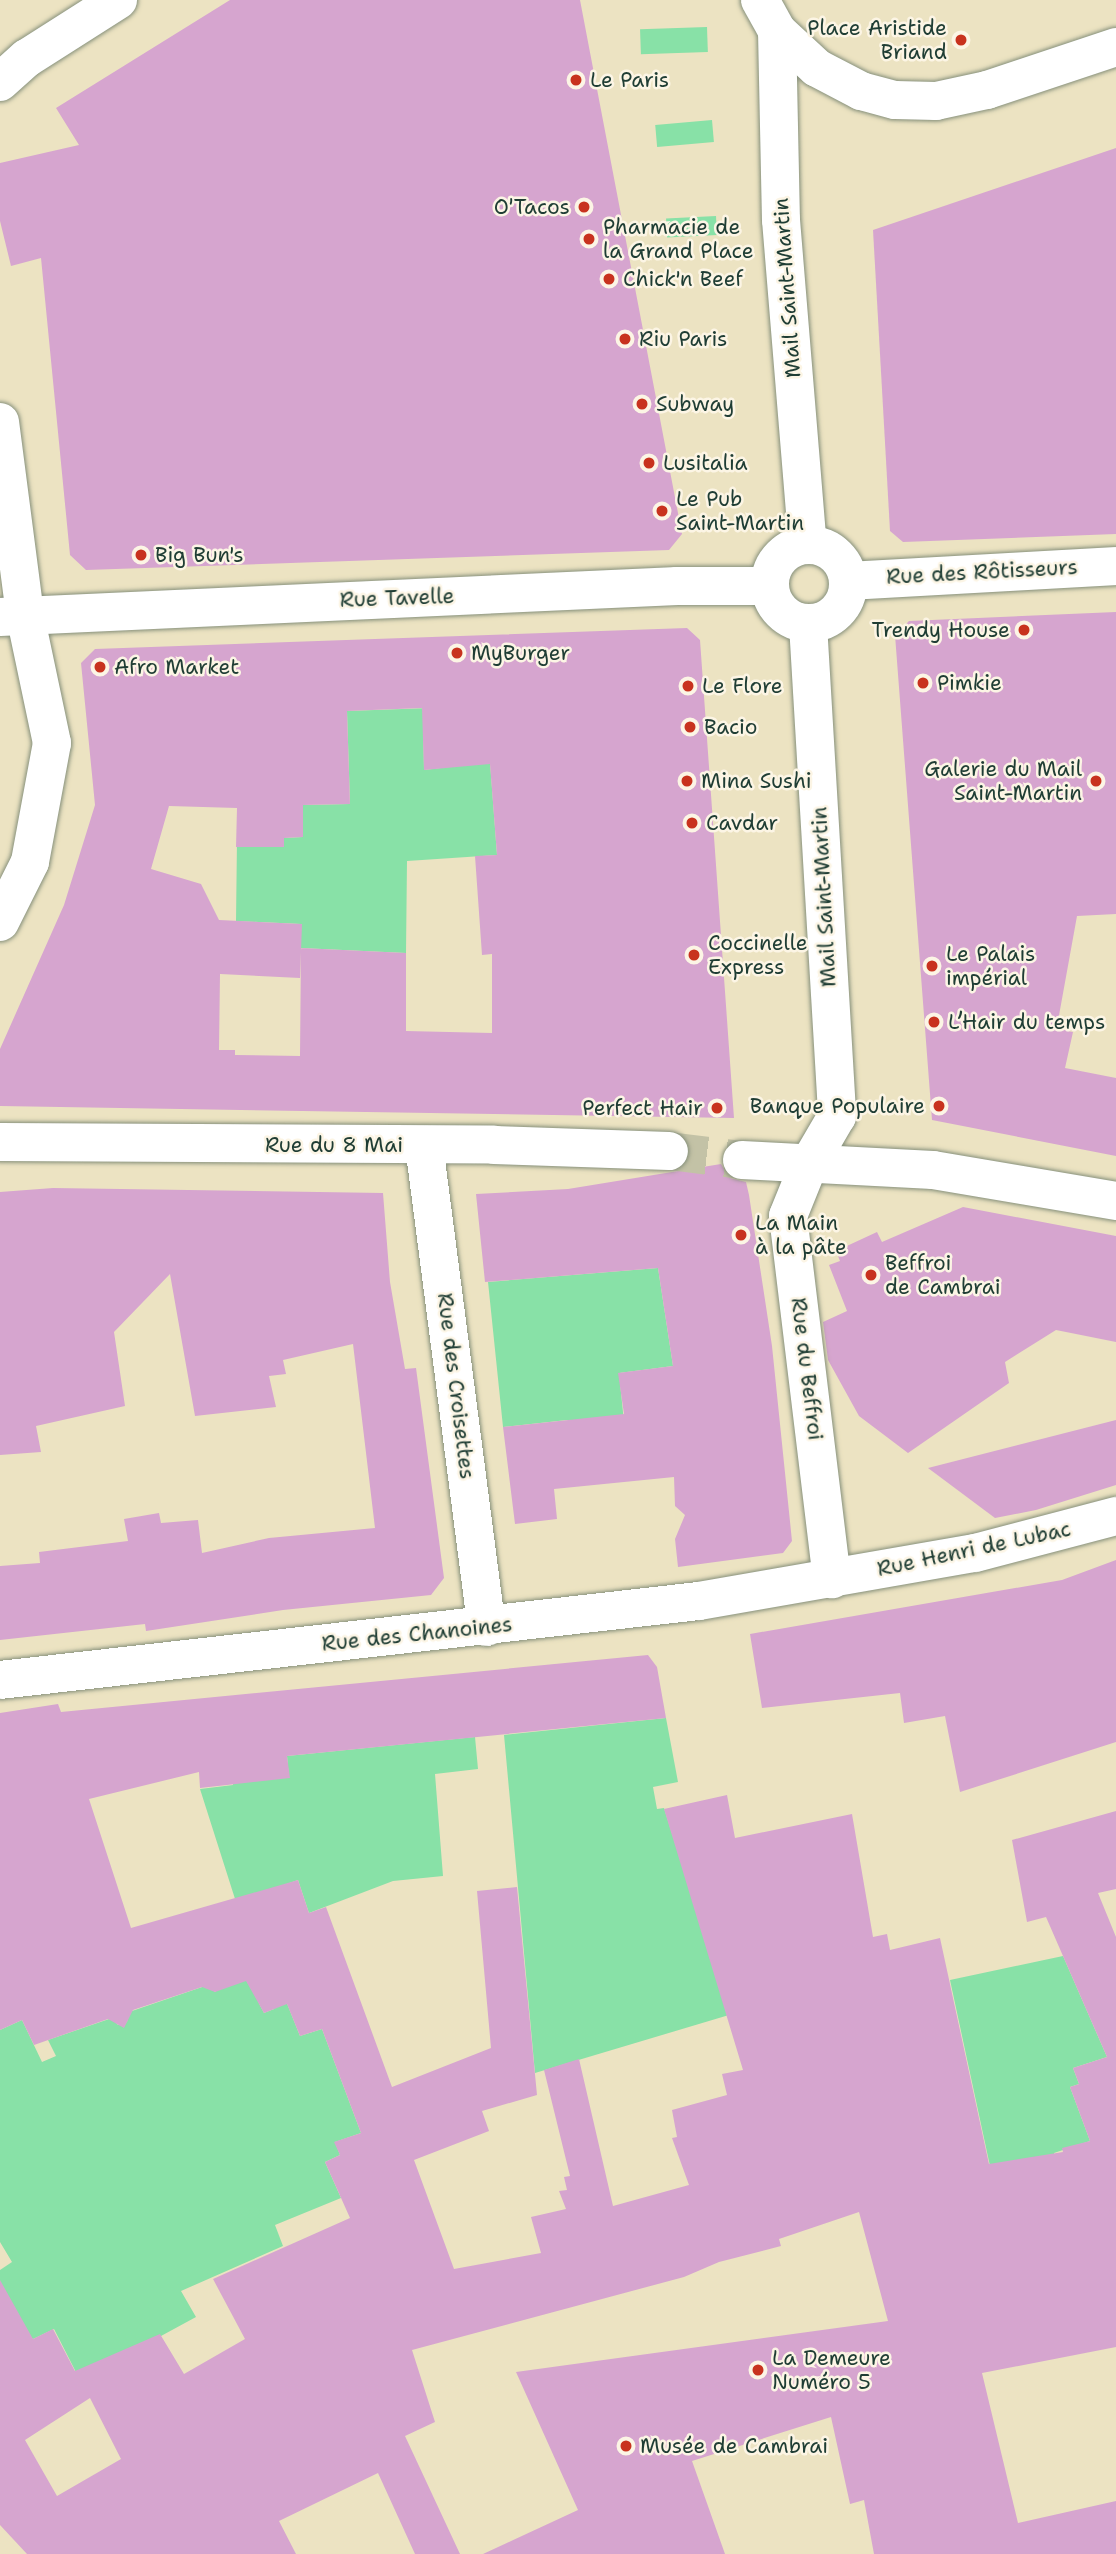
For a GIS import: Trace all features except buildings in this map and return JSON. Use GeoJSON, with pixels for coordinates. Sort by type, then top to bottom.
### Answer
{"type":"FeatureCollection","features":[{"type":"Feature","properties":{"kind":"street"},"geometry":{"type":"LineString","coordinates":[[84,0],[102,0]]}},
{"type":"Feature","properties":{"kind":"street"},"geometry":{"type":"LineString","coordinates":[[0,82],[27,58],[118,0]]}},
{"type":"Feature","properties":{"kind":"street"},"geometry":{"type":"LineString","coordinates":[[769,15],[817,68],[861,91],[895,100],[936,101],[987,90],[1116,47]]}},
{"type":"Feature","properties":{"kind":"street","name":"Mail Saint-Martin"},"geometry":{"type":"LineString","coordinates":[[769,15],[781,220],[808,545]]}},
{"type":"Feature","properties":{"kind":"street"},"geometry":{"type":"LineString","coordinates":[[0,422],[13,616],[52,743],[30,862],[0,922]]}},
{"type":"Feature","properties":{"kind":"street"},"geometry":{"type":"LineString","coordinates":[[808,545],[836,555],[849,581],[848,594],[833,616],[808,624],[786,617],[769,586],[776,562],[795,547],[808,545]]}},
{"type":"Feature","properties":{"kind":"street","name":"Rue des Rôtisseurs"},"geometry":{"type":"LineString","coordinates":[[849,581],[1116,566]]}},
{"type":"Feature","properties":{"kind":"street","name":"Rue Tavelle"},"geometry":{"type":"LineString","coordinates":[[13,616],[677,586],[769,586]]}},
{"type":"Feature","properties":{"kind":"street","name":"Mail Saint-Martin"},"geometry":{"type":"LineString","coordinates":[[808,624],[837,1116],[809,1164]]}},
{"type":"Feature","properties":{"kind":"street","name":"Rue du 8 Mai"},"geometry":{"type":"LineString","coordinates":[[0,1142],[424,1145],[669,1151]]}},
{"type":"Feature","properties":{"kind":"street","name":"Rue des Croisettes"},"geometry":{"type":"LineString","coordinates":[[424,1145],[487,1627]]}},
{"type":"Feature","properties":{"kind":"street"},"geometry":{"type":"LineString","coordinates":[[742,1160],[933,1170],[1116,1201]]}},
{"type":"Feature","properties":{"kind":"street","name":"Rue du Beffroi"},"geometry":{"type":"LineString","coordinates":[[809,1164],[788,1216],[832,1579]]}},
{"type":"Feature","properties":{"kind":"street","name":"Rue Henri de Lubac"},"geometry":{"type":"LineString","coordinates":[[832,1579],[975,1553],[1116,1517]]}},
{"type":"Feature","properties":{"kind":"street","name":"Rue des Chanoines"},"geometry":{"type":"LineString","coordinates":[[0,1680],[487,1627],[699,1601],[832,1579]]}},
{"type":"Feature","properties":{"kind":"green space"},"geometry":{"type":"Polygon","coordinates":[[[707,27],[708,52],[641,54],[640,29],[707,27]]]}},
{"type":"Feature","properties":{"kind":"green space"},"geometry":{"type":"Polygon","coordinates":[[[712,120],[714,142],[657,147],[655,125],[712,120]]]}},
{"type":"Feature","properties":{"kind":"green space"},"geometry":{"type":"Polygon","coordinates":[[[716,216],[717,235],[667,238],[666,219],[716,216]]]}},
{"type":"Feature","properties":{"kind":"green space"},"geometry":{"type":"Polygon","coordinates":[[[430,708],[423,720],[424,770],[490,762],[497,855],[407,861],[406,953],[301,948],[301,924],[236,921],[237,839],[284,847],[284,838],[303,837],[303,805],[350,804],[347,711],[430,708]]]}},
{"type":"Feature","properties":{"kind":"green space"},"geometry":{"type":"Polygon","coordinates":[[[658,1268],[673,1366],[619,1373],[624,1422],[567,1420],[503,1427],[488,1282],[658,1268]]]}},
{"type":"Feature","properties":{"kind":"green space"},"geometry":{"type":"Polygon","coordinates":[[[666,1718],[678,1782],[653,1787],[657,1809],[664,1808],[729,2015],[535,2073],[504,1735],[666,1718]]]}},
{"type":"Feature","properties":{"kind":"green space"},"geometry":{"type":"Polygon","coordinates":[[[475,1737],[478,1769],[435,1774],[443,1876],[393,1881],[309,1913],[298,1880],[236,1902],[200,1789],[233,1785],[231,1762],[289,1778],[287,1756],[475,1737]]]}},
{"type":"Feature","properties":{"kind":"green space"},"geometry":{"type":"Polygon","coordinates":[[[1063,1956],[1107,2057],[1073,2068],[1079,2084],[1070,2087],[1090,2141],[1054,2153],[1057,2165],[990,2166],[950,1980],[1063,1956]]]}},
{"type":"Feature","properties":{"kind":"green space"},"geometry":{"type":"Polygon","coordinates":[[[243,1972],[264,2013],[274,2009],[268,1995],[282,1991],[300,2036],[322,2029],[361,2133],[335,2142],[340,2155],[325,2162],[341,2198],[275,2225],[283,2246],[181,2291],[196,2317],[80,2380],[54,2329],[33,2339],[0,2324],[0,2270],[12,2262],[0,2242],[0,2030],[22,2020],[42,2062],[56,2056],[48,2040],[112,2018],[118,2025],[127,2022],[129,2012],[208,1985],[215,1992],[243,1972]]]}},
{"type":"Feature","properties":{"kind":"tunnel"},"geometry":{"type":"LineString","coordinates":[[669,1151],[742,1160]]}},
{"type":"Feature","properties":{"kind":"place","name":"Place Aristide Briand"},"geometry":{"type":"Point","coordinates":[961,40]}},
{"type":"Feature","properties":{"kind":"place","name":"Le Paris"},"geometry":{"type":"Point","coordinates":[576,80]}},
{"type":"Feature","properties":{"kind":"place","name":"O'Tacos"},"geometry":{"type":"Point","coordinates":[584,207]}},
{"type":"Feature","properties":{"kind":"place","name":"Pharmacie de la Grand Place"},"geometry":{"type":"Point","coordinates":[589,239]}},
{"type":"Feature","properties":{"kind":"place","name":"Chick'n Beef"},"geometry":{"type":"Point","coordinates":[609,279]}},
{"type":"Feature","properties":{"kind":"place","name":"Riu Paris"},"geometry":{"type":"Point","coordinates":[625,339]}},
{"type":"Feature","properties":{"kind":"place","name":"Subway"},"geometry":{"type":"Point","coordinates":[642,404]}},
{"type":"Feature","properties":{"kind":"place","name":"Lusitalia"},"geometry":{"type":"Point","coordinates":[649,463]}},
{"type":"Feature","properties":{"kind":"place","name":"Le Pub Saint-Martin"},"geometry":{"type":"Point","coordinates":[662,511]}},
{"type":"Feature","properties":{"kind":"place","name":"Big Bun's"},"geometry":{"type":"Point","coordinates":[141,555]}},
{"type":"Feature","properties":{"kind":"place","name":"Trendy House"},"geometry":{"type":"Point","coordinates":[1024,630]}},
{"type":"Feature","properties":{"kind":"place","name":"MyBurger"},"geometry":{"type":"Point","coordinates":[457,653]}},
{"type":"Feature","properties":{"kind":"place","name":"Afro Market"},"geometry":{"type":"Point","coordinates":[100,667]}},
{"type":"Feature","properties":{"kind":"place","name":"Pimkie"},"geometry":{"type":"Point","coordinates":[923,683]}},
{"type":"Feature","properties":{"kind":"place","name":"Le Flore"},"geometry":{"type":"Point","coordinates":[688,686]}},
{"type":"Feature","properties":{"kind":"place","name":"Bacio"},"geometry":{"type":"Point","coordinates":[690,727]}},
{"type":"Feature","properties":{"kind":"place","name":"Mina Sushi"},"geometry":{"type":"Point","coordinates":[687,781]}},
{"type":"Feature","properties":{"kind":"place","name":"Galerie du Mail Saint-Martin"},"geometry":{"type":"Point","coordinates":[1096,781]}},
{"type":"Feature","properties":{"kind":"place","name":"Cavdar"},"geometry":{"type":"Point","coordinates":[692,823]}},
{"type":"Feature","properties":{"kind":"place","name":"Coccinelle Express"},"geometry":{"type":"Point","coordinates":[694,955]}},
{"type":"Feature","properties":{"kind":"place","name":"Le Palais impérial"},"geometry":{"type":"Point","coordinates":[932,966]}},
{"type":"Feature","properties":{"kind":"place","name":"L’Hair du temps"},"geometry":{"type":"Point","coordinates":[934,1022]}},
{"type":"Feature","properties":{"kind":"place","name":"Banque Populaire"},"geometry":{"type":"Point","coordinates":[939,1106]}},
{"type":"Feature","properties":{"kind":"place","name":"Perfect Hair"},"geometry":{"type":"Point","coordinates":[717,1108]}},
{"type":"Feature","properties":{"kind":"place","name":"La Main à la pâte"},"geometry":{"type":"Point","coordinates":[741,1235]}},
{"type":"Feature","properties":{"kind":"place","name":"Beffroi de Cambrai"},"geometry":{"type":"Point","coordinates":[871,1275]}},
{"type":"Feature","properties":{"kind":"place","name":"La Demeure Numéro 5"},"geometry":{"type":"Point","coordinates":[758,2370]}},
{"type":"Feature","properties":{"kind":"place","name":"Musée de Cambrai"},"geometry":{"type":"Point","coordinates":[626,2446]}}]}
